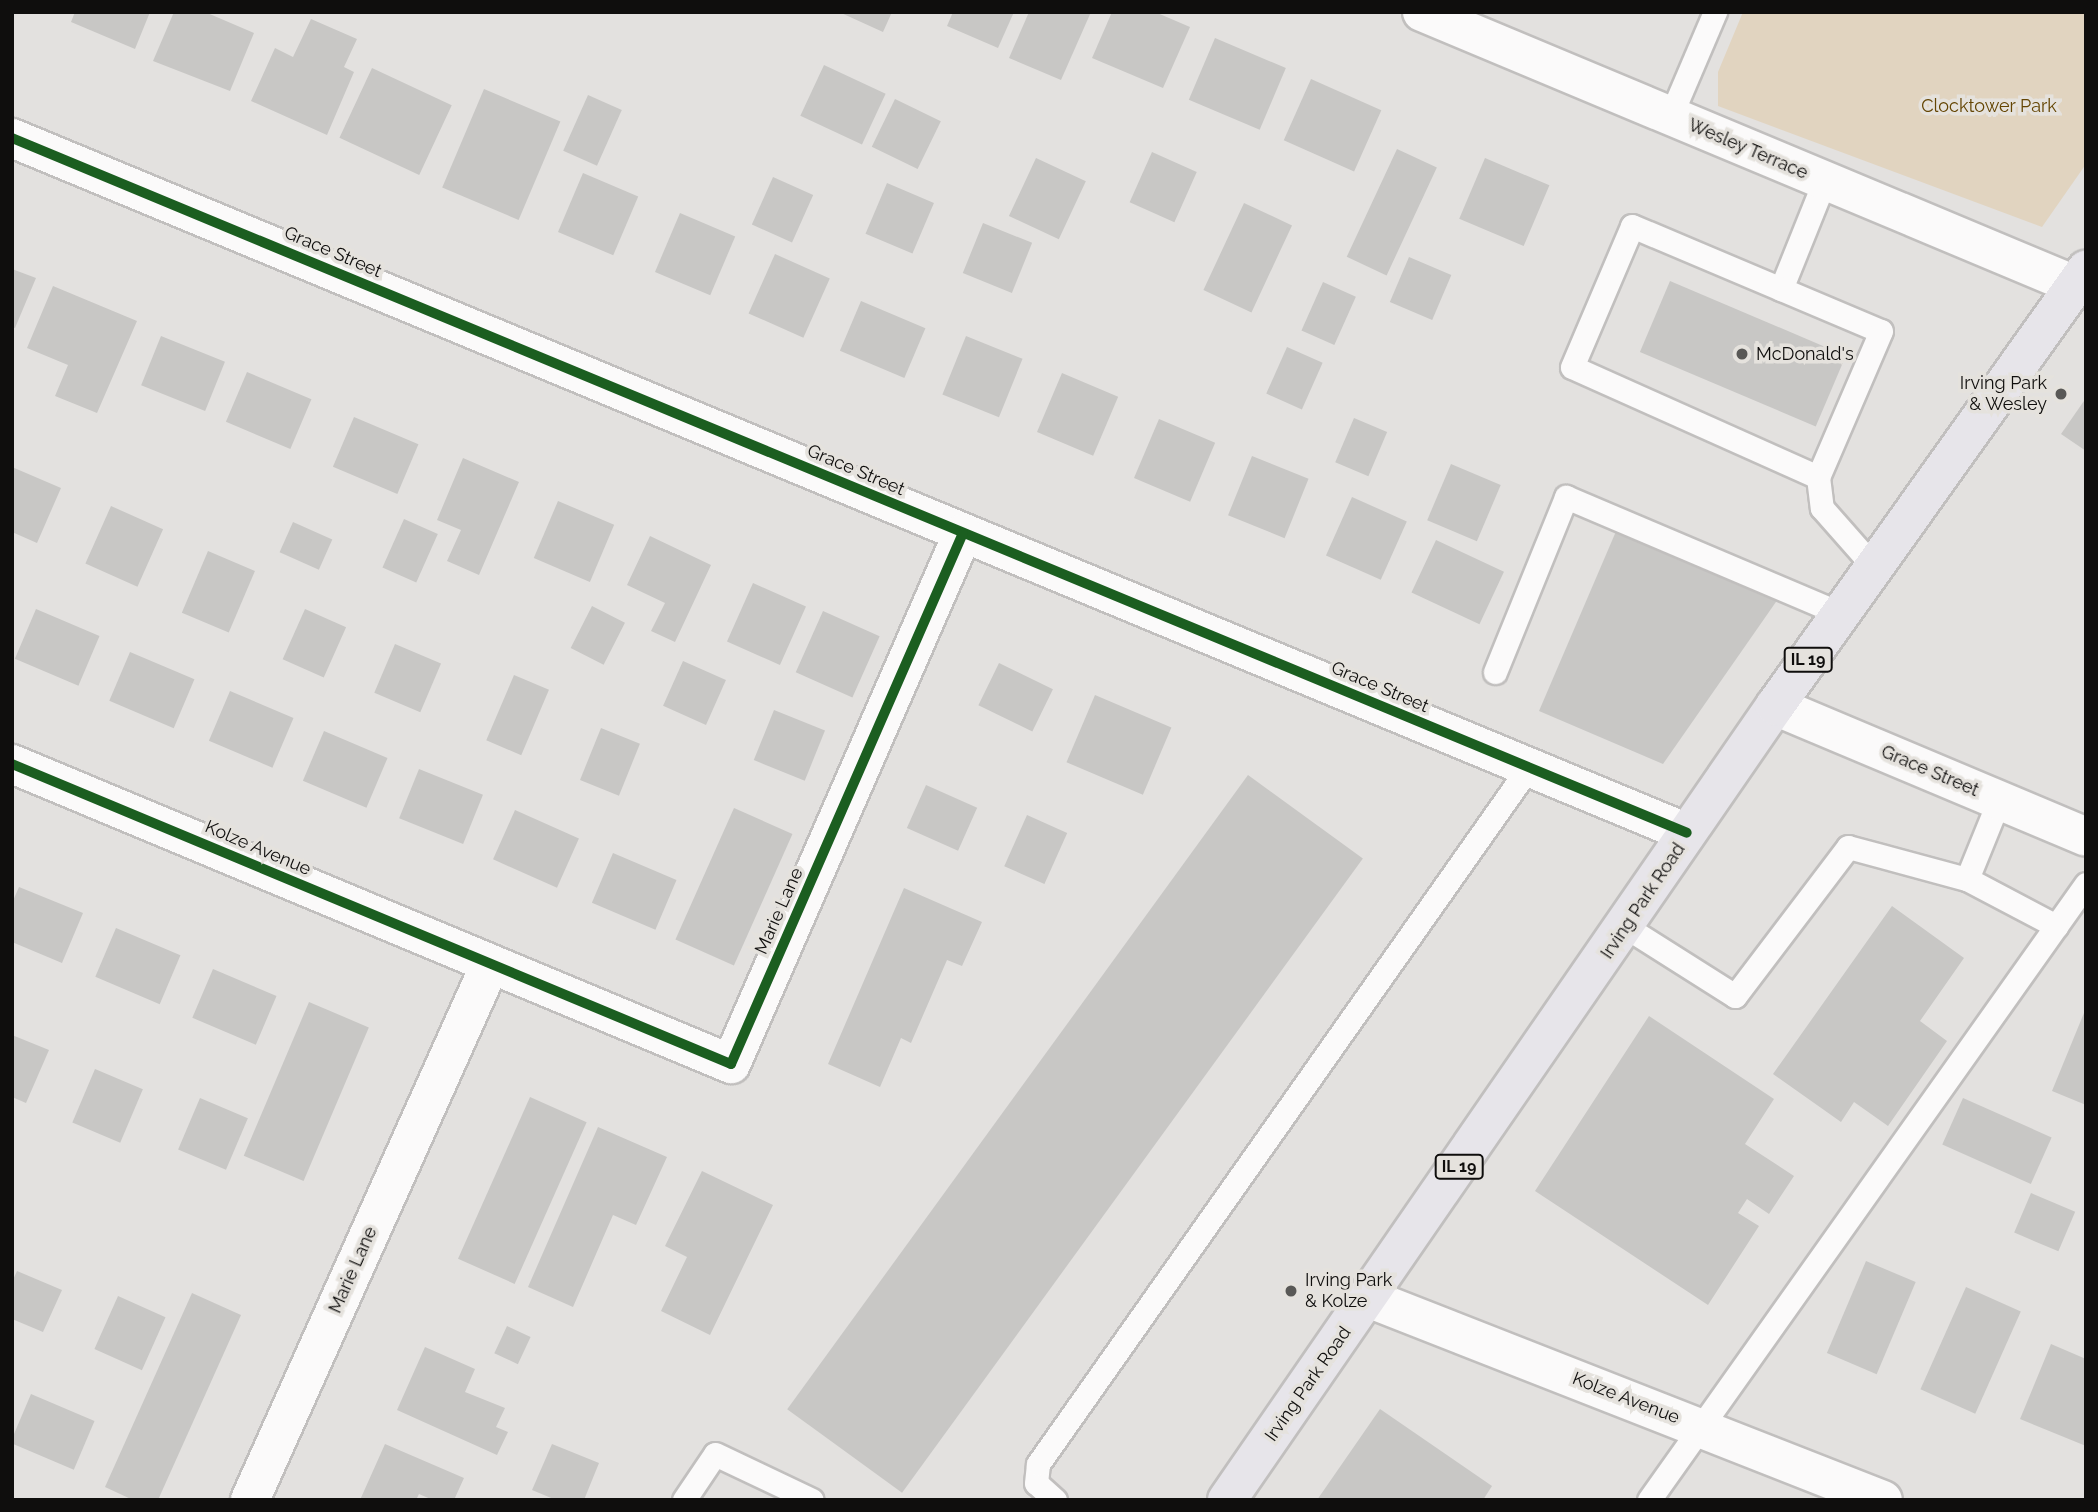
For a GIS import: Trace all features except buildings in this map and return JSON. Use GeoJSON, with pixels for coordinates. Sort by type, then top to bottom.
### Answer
{"type":"FeatureCollection","features":[{"type":"Feature","properties":{"kind":"main road","name":"Irving Park Road"},"geometry":{"type":"LineString","coordinates":[[1227,1500],[1626,927],[1774,706],[2080,277]]}},
{"type":"Feature","properties":{"kind":"street","name":"Wesley Terrace"},"geometry":{"type":"LineString","coordinates":[[1422,12],[1824,181],[2080,277]]}},
{"type":"Feature","properties":{"kind":"street","name":"Grace Street"},"geometry":{"type":"LineString","coordinates":[[12,138],[1688,833]]}},
{"type":"Feature","properties":{"kind":"street","name":"Marie Lane"},"geometry":{"type":"LineString","coordinates":[[250,1500],[490,965],[731,1064],[963,533]]}},
{"type":"Feature","properties":{"kind":"street","name":"Grace Street"},"geometry":{"type":"LineString","coordinates":[[1774,706],[2086,837]]}},
{"type":"Feature","properties":{"kind":"street","name":"Kolze Avenue"},"geometry":{"type":"LineString","coordinates":[[12,764],[490,965]]}},
{"type":"Feature","properties":{"kind":"street","name":"Kolze Avenue"},"geometry":{"type":"LineString","coordinates":[[1368,1298],[1883,1500]]}},
{"type":"Feature","properties":{"kind":"lane"},"geometry":{"type":"LineString","coordinates":[[1671,115],[1715,12]]}},
{"type":"Feature","properties":{"kind":"lane"},"geometry":{"type":"LineString","coordinates":[[1781,289],[1824,181]]}},
{"type":"Feature","properties":{"kind":"lane"},"geometry":{"type":"LineString","coordinates":[[1818,477],[1572,367],[1632,226],[1881,331],[1818,477],[1822,508],[1874,567]]}},
{"type":"Feature","properties":{"kind":"lane"},"geometry":{"type":"LineString","coordinates":[[1496,672],[1566,496],[1841,614]]}},
{"type":"Feature","properties":{"kind":"lane"},"geometry":{"type":"LineString","coordinates":[[1055,1500],[1036,1483],[1038,1464],[1529,767]]}},
{"type":"Feature","properties":{"kind":"lane"},"geometry":{"type":"LineString","coordinates":[[1967,879],[1999,800]]}},
{"type":"Feature","properties":{"kind":"lane"},"geometry":{"type":"LineString","coordinates":[[1626,927],[1735,996],[1848,846],[1967,879],[2056,926]]}},
{"type":"Feature","properties":{"kind":"lane"},"geometry":{"type":"LineString","coordinates":[[1649,1500],[2086,884]]}},
{"type":"Feature","properties":{"kind":"lane"},"geometry":{"type":"LineString","coordinates":[[684,1500],[715,1454],[799,1497]]}},
{"type":"Feature","properties":{"kind":"green space","name":"Clocktower Park"},"geometry":{"type":"Polygon","coordinates":[[[1743,12],[2086,12],[2086,164],[2042,227],[1718,106],[1718,72],[1743,12]]]}},
{"type":"Feature","properties":{"kind":"cycle path"},"geometry":{"type":"LineString","coordinates":[[12,138],[1687,833]]}},
{"type":"Feature","properties":{"kind":"cycle path"},"geometry":{"type":"LineString","coordinates":[[12,764],[731,1064],[963,533]]}},
{"type":"Feature","properties":{"kind":"place","name":"McDonald's"},"geometry":{"type":"Point","coordinates":[1742,354]}},
{"type":"Feature","properties":{"kind":"place","name":"Irving Park & Wesley"},"geometry":{"type":"Point","coordinates":[2061,394]}},
{"type":"Feature","properties":{"kind":"place","name":"Irving Park & Kolze"},"geometry":{"type":"Point","coordinates":[1291,1291]}}]}
